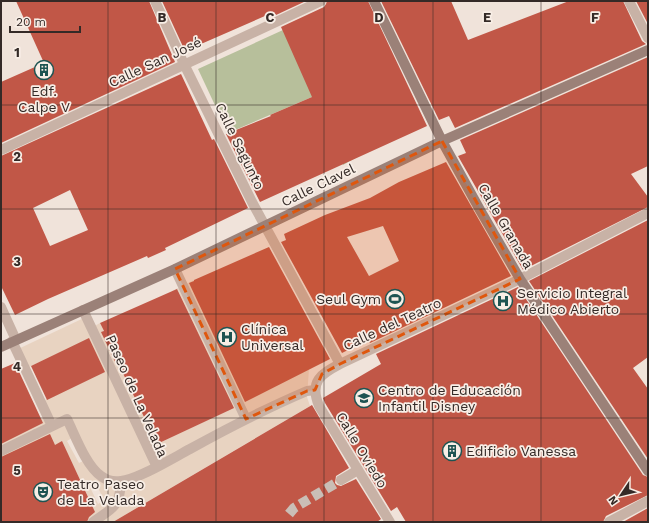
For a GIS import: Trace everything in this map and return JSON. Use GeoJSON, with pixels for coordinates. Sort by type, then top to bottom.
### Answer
{"type":"FeatureCollection","features":[{"type":"Feature","properties":{"kind":"main road","name":"Calle Granada"},"geometry":{"type":"LineString","coordinates":[[374,1],[442,141],[520,279],[648,471]]}},
{"type":"Feature","properties":{"kind":"main road","name":"Calle Clavel"},"geometry":{"type":"LineString","coordinates":[[1,347],[175,269],[442,141],[648,50]]}},
{"type":"Feature","properties":{"kind":"street","name":"Calle Sagunto"},"geometry":{"type":"LineString","coordinates":[[155,1],[184,64],[265,226],[340,364]]}},
{"type":"Feature","properties":{"kind":"street","name":"Calle San José"},"geometry":{"type":"LineString","coordinates":[[1,150],[321,1]]}},
{"type":"Feature","properties":{"kind":"street"},"geometry":{"type":"LineString","coordinates":[[629,1],[648,38]]}},
{"type":"Feature","properties":{"kind":"street","name":"Calle del Teatro"},"geometry":{"type":"LineString","coordinates":[[315,390],[316,384],[322,374],[340,364],[520,279],[648,214]]}},
{"type":"Feature","properties":{"kind":"street"},"geometry":{"type":"LineString","coordinates":[[175,269],[246,419]]}},
{"type":"Feature","properties":{"kind":"street"},"geometry":{"type":"LineString","coordinates":[[1,307],[52,426]]}},
{"type":"Feature","properties":{"kind":"street","name":"Paseo de La Velada"},"geometry":{"type":"LineString","coordinates":[[83,310],[157,467],[133,478],[121,481]]}},
{"type":"Feature","properties":{"kind":"street"},"geometry":{"type":"LineString","coordinates":[[157,467],[246,419],[307,390],[315,390]]}},
{"type":"Feature","properties":{"kind":"street","name":"Calle Oviedo"},"geometry":{"type":"LineString","coordinates":[[315,390],[319,406],[390,522]]}},
{"type":"Feature","properties":{"kind":"street"},"geometry":{"type":"LineString","coordinates":[[1,451],[67,419],[90,466],[101,476],[112,481],[121,481],[121,493],[118,501],[113,508],[93,522]]}},
{"type":"Feature","properties":{"kind":"street"},"geometry":{"type":"LineString","coordinates":[[341,480],[358,470]]}},
{"type":"Feature","properties":{"kind":"street"},"geometry":{"type":"LineString","coordinates":[[609,522],[648,501]]}},
{"type":"Feature","properties":{"kind":"highlighted area"},"geometry":{"type":"Polygon","coordinates":[[[442,141],[520,279],[340,364],[322,374],[315,390],[307,391],[246,419],[175,269],[442,141]]]}},
{"type":"Feature","properties":{"kind":"green space"},"geometry":{"type":"Polygon","coordinates":[[[283,30],[359,156],[343,165],[312,97],[228,133],[198,69],[283,30]]]}},
{"type":"Feature","properties":{"kind":"shaded area"},"geometry":{"type":"Polygon","coordinates":[[[194,280],[248,400],[309,369],[307,397],[310,406],[113,522],[76,522],[93,507],[62,442],[1,471],[1,438],[43,418],[16,350],[86,317],[91,328],[100,323],[157,444],[227,411],[172,291],[194,280]],[[80,343],[29,367],[45,400],[96,376],[80,343]],[[72,438],[67,441],[79,463],[83,461],[72,438]],[[95,482],[89,485],[98,504],[104,500],[95,482]]]}},
{"type":"Feature","properties":{"kind":"building"},"geometry":{"type":"Polygon","coordinates":[[[16,1],[149,1],[175,62],[1,143],[1,82],[44,63],[16,1]]]}},
{"type":"Feature","properties":{"kind":"building"},"geometry":{"type":"Polygon","coordinates":[[[162,1],[306,1],[276,15],[274,12],[185,51],[162,1]]]}},
{"type":"Feature","properties":{"kind":"building"},"geometry":{"type":"Polygon","coordinates":[[[327,1],[368,1],[427,126],[260,202],[226,134],[271,116],[270,115],[312,97],[281,27],[324,7],[327,1]]]}},
{"type":"Feature","properties":{"kind":"building"},"geometry":{"type":"Polygon","coordinates":[[[381,1],[451,1],[468,40],[569,1],[623,1],[642,41],[646,44],[455,128],[449,116],[439,120],[381,1]]]}},
{"type":"Feature","properties":{"kind":"building"},"geometry":{"type":"Polygon","coordinates":[[[636,1],[648,1],[648,24],[636,1]]]}},
{"type":"Feature","properties":{"kind":"building"},"geometry":{"type":"Polygon","coordinates":[[[648,57],[648,166],[631,174],[648,197],[648,207],[523,270],[458,156],[466,153],[460,140],[648,57]]]}},
{"type":"Feature","properties":{"kind":"building"},"geometry":{"type":"Polygon","coordinates":[[[181,74],[212,140],[214,139],[248,208],[165,248],[166,250],[148,258],[147,256],[15,315],[1,286],[1,156],[181,74]],[[70,190],[33,208],[50,246],[88,230],[70,190]]]}},
{"type":"Feature","properties":{"kind":"building"},"geometry":{"type":"Polygon","coordinates":[[[446,162],[511,276],[370,343],[368,340],[342,353],[281,242],[286,240],[284,234],[325,215],[370,198],[399,182],[446,162]],[[383,226],[347,237],[369,276],[399,261],[383,226]]]}},
{"type":"Feature","properties":{"kind":"building"},"geometry":{"type":"Polygon","coordinates":[[[648,220],[648,357],[633,368],[648,389],[648,459],[529,281],[648,220]]]}},
{"type":"Feature","properties":{"kind":"building"},"geometry":{"type":"Polygon","coordinates":[[[269,247],[330,359],[245,402],[189,283],[269,247]]]}},
{"type":"Feature","properties":{"kind":"building"},"geometry":{"type":"Polygon","coordinates":[[[518,287],[643,475],[648,477],[648,495],[606,516],[603,522],[406,522],[397,507],[391,511],[323,398],[381,364],[376,354],[518,287]]]}},
{"type":"Feature","properties":{"kind":"building"},"geometry":{"type":"Polygon","coordinates":[[[177,289],[234,408],[157,444],[119,365],[117,366],[101,332],[104,331],[100,323],[177,289]]]}},
{"type":"Feature","properties":{"kind":"building"},"geometry":{"type":"Polygon","coordinates":[[[89,338],[105,372],[47,400],[31,366],[89,338]]]}},
{"type":"Feature","properties":{"kind":"building"},"geometry":{"type":"Polygon","coordinates":[[[15,363],[43,423],[1,444],[1,369],[15,363]]]}},
{"type":"Feature","properties":{"kind":"building"},"geometry":{"type":"Polygon","coordinates":[[[312,405],[349,468],[336,476],[335,483],[341,486],[356,479],[381,519],[377,522],[113,522],[312,405]]]}},
{"type":"Feature","properties":{"kind":"building","name":"Teatro Paseo de La Velada"},"geometry":{"type":"Polygon","coordinates":[[[50,434],[55,445],[62,441],[95,512],[89,517],[87,522],[1,522],[1,457],[50,434]]]}},
{"type":"Feature","properties":{"kind":"building"},"geometry":{"type":"Polygon","coordinates":[[[648,508],[648,522],[623,522],[648,508]]]}},
{"type":"Feature","properties":{"kind":"tunnel"},"geometry":{"type":"LineString","coordinates":[[289,514],[294,508],[341,480]]}},
{"type":"Feature","properties":{"kind":"place","name":"Edf. Calpe V"},"geometry":{"type":"Point","coordinates":[44,70]}},
{"type":"Feature","properties":{"kind":"place","name":"Seul Gym"},"geometry":{"type":"Point","coordinates":[395,299]}},
{"type":"Feature","properties":{"kind":"place","name":"Servicio Integral Médico Abierto"},"geometry":{"type":"Point","coordinates":[503,301]}},
{"type":"Feature","properties":{"kind":"place","name":"Clínica Universal"},"geometry":{"type":"Point","coordinates":[227,337]}},
{"type":"Feature","properties":{"kind":"place","name":"Centro de Educación Infantil Disney"},"geometry":{"type":"Point","coordinates":[364,398]}},
{"type":"Feature","properties":{"kind":"place","name":"Edificio Vanessa"},"geometry":{"type":"Point","coordinates":[452,451]}},
{"type":"Feature","properties":{"kind":"place","name":"Teatro Paseo de La Velada"},"geometry":{"type":"Point","coordinates":[43,492]}}]}
